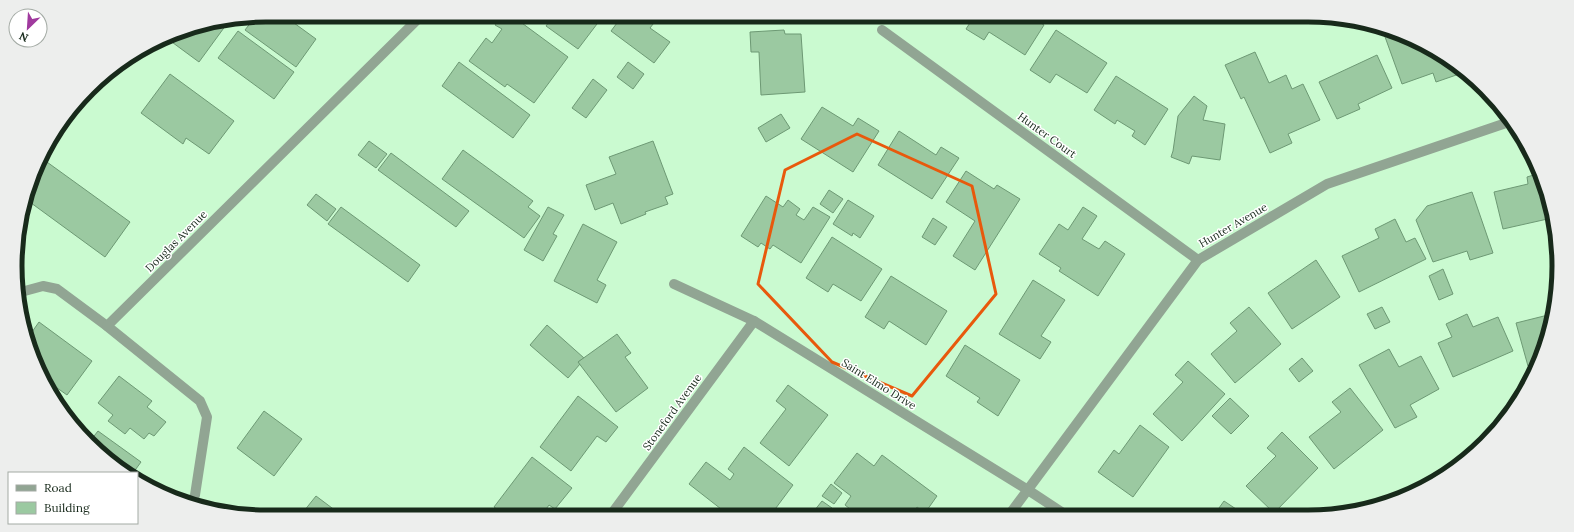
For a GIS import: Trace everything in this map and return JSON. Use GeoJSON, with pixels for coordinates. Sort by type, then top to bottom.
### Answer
{"type":"FeatureCollection","features":[{"type":"Feature","properties":{"kind":"street","name":"Douglas Avenue"},"geometry":{"type":"LineString","coordinates":[[107,326],[415,22]]}},
{"type":"Feature","properties":{"kind":"street","name":"Hunter Court"},"geometry":{"type":"LineString","coordinates":[[882,30],[1198,260]]}},
{"type":"Feature","properties":{"kind":"street","name":"Hunter Avenue"},"geometry":{"type":"LineString","coordinates":[[1013,510],[1198,260],[1327,184],[1506,123]]}},
{"type":"Feature","properties":{"kind":"street","name":"Saint Elmo Drive"},"geometry":{"type":"LineString","coordinates":[[674,284],[754,321],[1058,510]]}},
{"type":"Feature","properties":{"kind":"street"},"geometry":{"type":"LineString","coordinates":[[24,291],[43,286],[57,289],[107,326],[200,401],[206,417],[194,499]]}},
{"type":"Feature","properties":{"kind":"street","name":"Stoneford Avenue"},"geometry":{"type":"LineString","coordinates":[[614,510],[754,321]]}},
{"type":"Feature","properties":{"kind":"highlighted area"},"geometry":{"type":"Polygon","coordinates":[[[857,134],[972,186],[996,294],[912,396],[832,362],[758,284],[785,170],[857,134]]]}},
{"type":"Feature","properties":{"kind":"building"},"geometry":{"type":"Polygon","coordinates":[[[293,22],[316,39],[296,67],[245,30],[250,23],[293,22]]]}},
{"type":"Feature","properties":{"kind":"building"},"geometry":{"type":"Polygon","coordinates":[[[497,22],[520,22],[568,57],[534,103],[507,84],[505,87],[469,61],[486,38],[492,43],[502,29],[495,25],[497,22]]]}},
{"type":"Feature","properties":{"kind":"building"},"geometry":{"type":"Polygon","coordinates":[[[549,22],[594,22],[597,24],[578,49],[546,26],[549,22]]]}},
{"type":"Feature","properties":{"kind":"building"},"geometry":{"type":"Polygon","coordinates":[[[618,22],[655,22],[650,28],[670,42],[654,63],[611,31],[618,22]]]}},
{"type":"Feature","properties":{"kind":"building"},"geometry":{"type":"Polygon","coordinates":[[[970,22],[1039,22],[1044,25],[1025,55],[989,32],[984,40],[966,29],[970,22]]]}},
{"type":"Feature","properties":{"kind":"building"},"geometry":{"type":"Polygon","coordinates":[[[226,26],[199,62],[171,42],[203,30],[226,26]]]}},
{"type":"Feature","properties":{"kind":"building"},"geometry":{"type":"Polygon","coordinates":[[[784,30],[785,34],[801,34],[805,92],[761,95],[759,52],[751,52],[750,32],[784,30]]]}},
{"type":"Feature","properties":{"kind":"building"},"geometry":{"type":"Polygon","coordinates":[[[1056,30],[1107,63],[1087,93],[1056,74],[1050,83],[1030,70],[1056,30]]]}},
{"type":"Feature","properties":{"kind":"building"},"geometry":{"type":"Polygon","coordinates":[[[238,31],[294,72],[274,99],[218,58],[238,31]]]}},
{"type":"Feature","properties":{"kind":"building"},"geometry":{"type":"Polygon","coordinates":[[[1384,34],[1416,47],[1444,63],[1459,74],[1436,82],[1433,73],[1402,84],[1384,34]]]}},
{"type":"Feature","properties":{"kind":"building"},"geometry":{"type":"Polygon","coordinates":[[[1255,52],[1269,83],[1286,75],[1292,89],[1303,84],[1320,120],[1288,134],[1292,143],[1270,153],[1244,97],[1241,99],[1225,65],[1255,52]]]}},
{"type":"Feature","properties":{"kind":"building"},"geometry":{"type":"Polygon","coordinates":[[[1377,55],[1392,88],[1358,104],[1360,109],[1337,119],[1319,82],[1377,55]]]}},
{"type":"Feature","properties":{"kind":"building"},"geometry":{"type":"Polygon","coordinates":[[[459,62],[530,115],[513,138],[442,86],[459,62]]]}},
{"type":"Feature","properties":{"kind":"building"},"geometry":{"type":"Polygon","coordinates":[[[628,62],[644,74],[633,89],[617,77],[628,62]]]}},
{"type":"Feature","properties":{"kind":"building"},"geometry":{"type":"Polygon","coordinates":[[[170,74],[234,121],[209,154],[186,138],[183,144],[141,113],[170,74]]]}},
{"type":"Feature","properties":{"kind":"building"},"geometry":{"type":"Polygon","coordinates":[[[1116,76],[1168,109],[1145,145],[1132,136],[1135,131],[1117,120],[1115,124],[1094,110],[1116,76]]]}},
{"type":"Feature","properties":{"kind":"building"},"geometry":{"type":"Polygon","coordinates":[[[593,79],[607,90],[586,118],[572,108],[593,79]]]}},
{"type":"Feature","properties":{"kind":"building"},"geometry":{"type":"Polygon","coordinates":[[[1194,96],[1207,106],[1203,120],[1225,124],[1220,160],[1192,156],[1189,164],[1171,157],[1178,116],[1194,96]]]}},
{"type":"Feature","properties":{"kind":"building"},"geometry":{"type":"Polygon","coordinates":[[[822,107],[853,126],[858,118],[879,131],[853,172],[801,139],[822,107]]]}},
{"type":"Feature","properties":{"kind":"building"},"geometry":{"type":"Polygon","coordinates":[[[781,114],[790,128],[766,142],[758,128],[781,114]]]}},
{"type":"Feature","properties":{"kind":"building"},"geometry":{"type":"Polygon","coordinates":[[[899,131],[936,155],[941,147],[959,158],[932,199],[878,165],[899,131]]]}},
{"type":"Feature","properties":{"kind":"building"},"geometry":{"type":"Polygon","coordinates":[[[369,141],[387,154],[376,168],[358,155],[369,141]]]}},
{"type":"Feature","properties":{"kind":"building"},"geometry":{"type":"Polygon","coordinates":[[[653,141],[673,194],[665,197],[668,204],[645,212],[646,214],[621,224],[613,203],[595,210],[586,185],[616,174],[609,157],[653,141]]]}},
{"type":"Feature","properties":{"kind":"building"},"geometry":{"type":"Polygon","coordinates":[[[463,150],[533,201],[528,207],[540,216],[524,238],[442,179],[463,150]]]}},
{"type":"Feature","properties":{"kind":"building"},"geometry":{"type":"Polygon","coordinates":[[[391,153],[469,211],[456,227],[378,170],[391,153]]]}},
{"type":"Feature","properties":{"kind":"building"},"geometry":{"type":"Polygon","coordinates":[[[46,161],[130,222],[105,257],[30,202],[46,161]]]}},
{"type":"Feature","properties":{"kind":"building"},"geometry":{"type":"Polygon","coordinates":[[[966,171],[994,189],[997,185],[1020,199],[975,270],[953,256],[975,221],[946,202],[966,171]]]}},
{"type":"Feature","properties":{"kind":"building"},"geometry":{"type":"Polygon","coordinates":[[[1534,175],[1544,203],[1547,219],[1503,229],[1494,192],[1528,184],[1527,177],[1534,175]]]}},
{"type":"Feature","properties":{"kind":"building"},"geometry":{"type":"Polygon","coordinates":[[[829,190],[843,199],[833,213],[820,204],[829,190]]]}},
{"type":"Feature","properties":{"kind":"building"},"geometry":{"type":"Polygon","coordinates":[[[1472,192],[1493,253],[1470,260],[1467,251],[1433,262],[1416,220],[1427,206],[1472,192]]]}},
{"type":"Feature","properties":{"kind":"building"},"geometry":{"type":"Polygon","coordinates":[[[316,194],[336,209],[327,221],[307,205],[316,194]]]}},
{"type":"Feature","properties":{"kind":"building"},"geometry":{"type":"Polygon","coordinates":[[[766,196],[783,207],[788,200],[800,209],[796,215],[804,220],[813,207],[830,217],[801,263],[773,245],[770,249],[761,243],[758,247],[741,236],[766,196]]]}},
{"type":"Feature","properties":{"kind":"building"},"geometry":{"type":"Polygon","coordinates":[[[848,200],[874,216],[860,238],[853,233],[852,236],[833,224],[848,200]]]}},
{"type":"Feature","properties":{"kind":"building"},"geometry":{"type":"Polygon","coordinates":[[[341,207],[420,265],[408,282],[328,224],[341,207]]]}},
{"type":"Feature","properties":{"kind":"building"},"geometry":{"type":"Polygon","coordinates":[[[548,207],[564,215],[553,234],[557,236],[543,261],[524,250],[548,207]]]}},
{"type":"Feature","properties":{"kind":"building"},"geometry":{"type":"Polygon","coordinates":[[[1083,207],[1097,216],[1082,239],[1099,249],[1105,241],[1125,254],[1098,296],[1059,271],[1061,268],[1039,254],[1059,224],[1068,230],[1083,207]]]}},
{"type":"Feature","properties":{"kind":"building"},"geometry":{"type":"Polygon","coordinates":[[[933,218],[947,227],[935,245],[922,237],[933,218]]]}},
{"type":"Feature","properties":{"kind":"building"},"geometry":{"type":"Polygon","coordinates":[[[1395,219],[1406,242],[1415,238],[1426,259],[1359,292],[1342,256],[1379,238],[1375,229],[1395,219]]]}},
{"type":"Feature","properties":{"kind":"building"},"geometry":{"type":"Polygon","coordinates":[[[583,224],[617,242],[597,280],[606,285],[597,303],[554,281],[583,224]]]}},
{"type":"Feature","properties":{"kind":"building"},"geometry":{"type":"Polygon","coordinates":[[[832,237],[882,269],[861,301],[833,284],[828,292],[806,278],[832,237]]]}},
{"type":"Feature","properties":{"kind":"building"},"geometry":{"type":"Polygon","coordinates":[[[1316,260],[1340,297],[1292,329],[1268,293],[1316,260]]]}},
{"type":"Feature","properties":{"kind":"building"},"geometry":{"type":"Polygon","coordinates":[[[1443,269],[1453,294],[1439,300],[1429,276],[1443,269]]]}},
{"type":"Feature","properties":{"kind":"building"},"geometry":{"type":"Polygon","coordinates":[[[891,276],[947,311],[926,345],[889,321],[884,329],[865,317],[891,276]]]}},
{"type":"Feature","properties":{"kind":"building"},"geometry":{"type":"Polygon","coordinates":[[[1033,280],[1065,300],[1041,336],[1051,342],[1040,359],[999,334],[1033,280]]]}},
{"type":"Feature","properties":{"kind":"building"},"geometry":{"type":"Polygon","coordinates":[[[1249,307],[1281,344],[1235,383],[1211,354],[1237,331],[1230,323],[1249,307]]]}},
{"type":"Feature","properties":{"kind":"building"},"geometry":{"type":"Polygon","coordinates":[[[1382,307],[1390,322],[1375,329],[1367,314],[1382,307]]]}},
{"type":"Feature","properties":{"kind":"building"},"geometry":{"type":"Polygon","coordinates":[[[1467,314],[1473,327],[1498,317],[1513,351],[1453,377],[1438,343],[1452,337],[1446,324],[1467,314]]]}},
{"type":"Feature","properties":{"kind":"building"},"geometry":{"type":"Polygon","coordinates":[[[1547,315],[1544,329],[1530,365],[1528,366],[1516,323],[1547,315]]]}},
{"type":"Feature","properties":{"kind":"building"},"geometry":{"type":"Polygon","coordinates":[[[39,322],[92,361],[67,395],[53,385],[47,374],[31,333],[39,322]]]}},
{"type":"Feature","properties":{"kind":"building"},"geometry":{"type":"Polygon","coordinates":[[[547,325],[584,358],[578,362],[580,364],[568,378],[530,345],[547,325]]]}},
{"type":"Feature","properties":{"kind":"building"},"geometry":{"type":"Polygon","coordinates":[[[617,334],[631,353],[625,357],[648,388],[616,412],[578,362],[617,334]]]}},
{"type":"Feature","properties":{"kind":"building"},"geometry":{"type":"Polygon","coordinates":[[[965,345],[1020,380],[998,416],[977,402],[980,398],[946,376],[965,345]]]}},
{"type":"Feature","properties":{"kind":"building"},"geometry":{"type":"Polygon","coordinates":[[[1389,349],[1399,367],[1421,356],[1439,389],[1410,405],[1417,417],[1395,428],[1359,365],[1389,349]]]}},
{"type":"Feature","properties":{"kind":"building"},"geometry":{"type":"Polygon","coordinates":[[[1302,358],[1313,371],[1299,382],[1289,369],[1302,358]]]}},
{"type":"Feature","properties":{"kind":"building"},"geometry":{"type":"Polygon","coordinates":[[[1188,361],[1225,394],[1182,441],[1153,414],[1183,382],[1175,375],[1188,361]]]}},
{"type":"Feature","properties":{"kind":"building"},"geometry":{"type":"Polygon","coordinates":[[[119,376],[152,401],[147,407],[166,422],[154,436],[149,433],[144,439],[130,428],[125,434],[108,421],[113,415],[98,403],[119,376]]]}},
{"type":"Feature","properties":{"kind":"building"},"geometry":{"type":"Polygon","coordinates":[[[788,385],[828,415],[789,466],[760,443],[786,409],[776,401],[788,385]]]}},
{"type":"Feature","properties":{"kind":"building"},"geometry":{"type":"Polygon","coordinates":[[[1350,388],[1383,430],[1334,469],[1309,437],[1341,412],[1332,402],[1350,388]]]}},
{"type":"Feature","properties":{"kind":"building"},"geometry":{"type":"Polygon","coordinates":[[[578,396],[618,427],[606,442],[597,436],[571,471],[540,447],[578,396]]]}},
{"type":"Feature","properties":{"kind":"building"},"geometry":{"type":"Polygon","coordinates":[[[1230,398],[1249,416],[1231,434],[1212,416],[1230,398]]]}},
{"type":"Feature","properties":{"kind":"building"},"geometry":{"type":"Polygon","coordinates":[[[264,411],[302,439],[274,476],[237,448],[264,411]]]}},
{"type":"Feature","properties":{"kind":"building"},"geometry":{"type":"Polygon","coordinates":[[[1140,425],[1169,447],[1133,497],[1098,472],[1114,450],[1119,454],[1140,425]]]}},
{"type":"Feature","properties":{"kind":"building"},"geometry":{"type":"Polygon","coordinates":[[[98,431],[141,462],[134,471],[117,460],[92,438],[98,431]]]}},
{"type":"Feature","properties":{"kind":"building"},"geometry":{"type":"Polygon","coordinates":[[[1282,432],[1318,468],[1277,510],[1271,510],[1246,486],[1276,456],[1267,448],[1282,432]]]}},
{"type":"Feature","properties":{"kind":"building"},"geometry":{"type":"Polygon","coordinates":[[[744,447],[793,485],[774,510],[722,510],[689,484],[706,462],[730,480],[734,474],[728,469],[744,447]]]}},
{"type":"Feature","properties":{"kind":"building"},"geometry":{"type":"Polygon","coordinates":[[[857,453],[874,466],[882,455],[937,496],[927,510],[921,510],[917,507],[915,510],[851,510],[845,505],[851,496],[834,483],[857,453]]]}},
{"type":"Feature","properties":{"kind":"building"},"geometry":{"type":"Polygon","coordinates":[[[532,457],[572,488],[555,509],[549,505],[545,510],[498,510],[494,507],[532,457]]]}},
{"type":"Feature","properties":{"kind":"building"},"geometry":{"type":"Polygon","coordinates":[[[831,484],[842,493],[834,504],[822,496],[831,484]]]}},
{"type":"Feature","properties":{"kind":"building"},"geometry":{"type":"Polygon","coordinates":[[[316,496],[335,510],[305,510],[316,496]]]}},
{"type":"Feature","properties":{"kind":"building"},"geometry":{"type":"Polygon","coordinates":[[[822,501],[832,508],[830,510],[815,510],[822,501]]]}},
{"type":"Feature","properties":{"kind":"building"},"geometry":{"type":"Polygon","coordinates":[[[1224,501],[1238,510],[1218,510],[1224,501]]]}}]}
